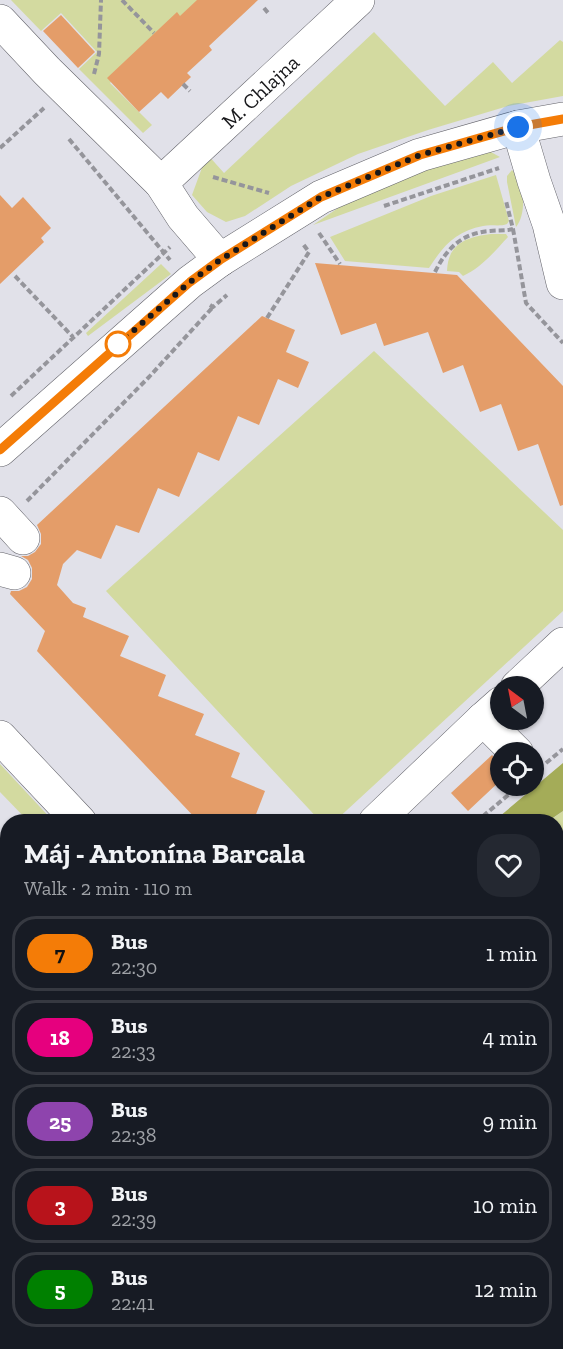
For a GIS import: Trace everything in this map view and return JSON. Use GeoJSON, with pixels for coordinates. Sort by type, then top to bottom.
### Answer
{"type":"FeatureCollection","features":[{"type":"Feature","properties":{"kind":"street","name":"M. Chlajna"},"geometry":{"type":"LineString","coordinates":[[169,175],[358,0]]}},
{"type":"Feature","properties":{"kind":"street"},"geometry":{"type":"LineString","coordinates":[[0,21],[46,71],[169,175],[183,218],[220,260]]}},
{"type":"Feature","properties":{"kind":"street"},"geometry":{"type":"LineString","coordinates":[[0,450],[190,282],[220,260],[321,197],[420,155],[518,127],[563,119]]}},
{"type":"Feature","properties":{"kind":"street"},"geometry":{"type":"LineString","coordinates":[[518,127],[549,224],[563,283]]}},
{"type":"Feature","properties":{"kind":"street"},"geometry":{"type":"LineString","coordinates":[[529,676],[563,644]]}},
{"type":"Feature","properties":{"kind":"street"},"geometry":{"type":"LineString","coordinates":[[383,814],[490,713]]}},
{"type":"Feature","properties":{"kind":"street"},"geometry":{"type":"LineString","coordinates":[[506,730],[515,742]]}},
{"type":"Feature","properties":{"kind":"street"},"geometry":{"type":"LineString","coordinates":[[0,737],[72,814]]}},
{"type":"Feature","properties":{"kind":"path"},"geometry":{"type":"LineString","coordinates":[[91,85],[99,54],[101,0]]}},
{"type":"Feature","properties":{"kind":"path"},"geometry":{"type":"LineString","coordinates":[[122,0],[154,33]]}},
{"type":"Feature","properties":{"kind":"path"},"geometry":{"type":"LineString","coordinates":[[264,8],[269,14]]}},
{"type":"Feature","properties":{"kind":"path"},"geometry":{"type":"LineString","coordinates":[[183,84],[190,91]]}},
{"type":"Feature","properties":{"kind":"path"},"geometry":{"type":"LineString","coordinates":[[40,100],[51,117]]}},
{"type":"Feature","properties":{"kind":"path"},"geometry":{"type":"LineString","coordinates":[[0,148],[44,108]]}},
{"type":"Feature","properties":{"kind":"path"},"geometry":{"type":"LineString","coordinates":[[8,399],[163,253],[66,135]]}},
{"type":"Feature","properties":{"kind":"path"},"geometry":{"type":"LineString","coordinates":[[377,208],[505,166]]}},
{"type":"Feature","properties":{"kind":"path"},"geometry":{"type":"LineString","coordinates":[[169,175],[276,195]]}},
{"type":"Feature","properties":{"kind":"path"},"geometry":{"type":"LineString","coordinates":[[267,318],[309,252],[301,241],[328,228]]}},
{"type":"Feature","properties":{"kind":"path"},"geometry":{"type":"LineString","coordinates":[[513,229],[526,303],[563,343]]}},
{"type":"Feature","properties":{"kind":"path"},"geometry":{"type":"LineString","coordinates":[[435,272],[446,253],[463,238],[476,232],[508,231]]}},
{"type":"Feature","properties":{"kind":"path"},"geometry":{"type":"LineString","coordinates":[[319,232],[340,264]]}},
{"type":"Feature","properties":{"kind":"path"},"geometry":{"type":"LineString","coordinates":[[15,276],[73,337]]}},
{"type":"Feature","properties":{"kind":"path"},"geometry":{"type":"LineString","coordinates":[[223,299],[231,292]]}},
{"type":"Feature","properties":{"kind":"path"},"geometry":{"type":"LineString","coordinates":[[9,523],[24,504],[149,377],[213,307]]}},
{"type":"Feature","properties":{"kind":"path"},"geometry":{"type":"LineString","coordinates":[[544,755],[563,749]]}},
{"type":"Feature","properties":{"kind":"path"},"geometry":{"type":"LineString","coordinates":[[486,814],[507,796]]}},
{"type":"Feature","properties":{"kind":"green space"},"geometry":{"type":"Polygon","coordinates":[[[11,0],[198,0],[110,83],[152,125],[143,133],[79,69],[97,52],[61,13],[41,31],[11,0]]]}},
{"type":"Feature","properties":{"kind":"green space"},"geometry":{"type":"Polygon","coordinates":[[[374,32],[445,106],[493,62],[512,83],[560,40],[563,42],[563,96],[508,106],[358,154],[291,186],[245,216],[226,222],[207,212],[192,195],[207,154],[224,173],[374,32]]]}},
{"type":"Feature","properties":{"kind":"green space"},"geometry":{"type":"Polygon","coordinates":[[[489,151],[500,157],[313,225],[344,204],[429,168],[489,151]]]}},
{"type":"Feature","properties":{"kind":"green space"},"geometry":{"type":"Polygon","coordinates":[[[512,170],[520,182],[523,198],[522,214],[516,227],[507,182],[507,176],[512,170]]]}},
{"type":"Feature","properties":{"kind":"green space"},"geometry":{"type":"Polygon","coordinates":[[[496,175],[509,221],[507,224],[483,226],[465,232],[445,246],[429,268],[345,261],[330,237],[431,196],[496,175]]]}},
{"type":"Feature","properties":{"kind":"green space"},"geometry":{"type":"Polygon","coordinates":[[[506,234],[508,237],[487,259],[463,276],[459,272],[447,271],[451,254],[460,243],[474,237],[506,234]]]}},
{"type":"Feature","properties":{"kind":"green space"},"geometry":{"type":"Polygon","coordinates":[[[161,264],[171,274],[88,336],[86,333],[161,264]]]}},
{"type":"Feature","properties":{"kind":"green space"},"geometry":{"type":"Polygon","coordinates":[[[374,351],[563,530],[563,611],[343,814],[314,814],[106,591],[374,351]]]}},
{"type":"Feature","properties":{"kind":"green space"},"geometry":{"type":"Polygon","coordinates":[[[563,763],[563,811],[559,814],[502,814],[524,796],[544,796],[544,779],[563,763]]]}},
{"type":"Feature","properties":{"kind":"green space"},"geometry":{"type":"Polygon","coordinates":[[[0,764],[47,814],[21,814],[0,792],[0,764]]]}},
{"type":"Feature","properties":{"kind":"building"},"geometry":{"type":"Polygon","coordinates":[[[197,0],[258,0],[209,46],[212,50],[187,73],[191,77],[168,99],[161,92],[139,112],[107,78],[177,12],[180,16],[197,0]]]}},
{"type":"Feature","properties":{"kind":"building"},"geometry":{"type":"Polygon","coordinates":[[[61,15],[95,52],[78,68],[43,31],[61,15]]]}},
{"type":"Feature","properties":{"kind":"building"},"geometry":{"type":"Polygon","coordinates":[[[0,195],[12,208],[23,197],[51,228],[41,238],[44,242],[0,284],[0,195]]]}},
{"type":"Feature","properties":{"kind":"building"},"geometry":{"type":"Polygon","coordinates":[[[315,263],[457,275],[563,386],[563,505],[560,506],[538,444],[518,451],[501,404],[480,412],[463,365],[443,373],[428,332],[384,346],[376,323],[341,335],[315,263]]]}},
{"type":"Feature","properties":{"kind":"building"},"geometry":{"type":"Polygon","coordinates":[[[262,316],[295,330],[286,352],[309,362],[298,388],[278,379],[259,425],[238,416],[219,461],[198,452],[179,497],[158,488],[139,533],[116,525],[101,559],[77,550],[63,564],[57,585],[73,603],[86,608],[83,617],[129,636],[120,656],[166,675],[158,696],[204,714],[195,735],[240,753],[231,777],[265,791],[256,814],[191,814],[37,651],[45,631],[10,594],[11,591],[19,591],[27,587],[32,579],[32,568],[28,560],[21,556],[28,556],[35,552],[41,544],[41,534],[37,525],[262,316]]]}},
{"type":"Feature","properties":{"kind":"building"},"geometry":{"type":"Polygon","coordinates":[[[490,757],[490,790],[468,811],[451,793],[490,757]]]}},
{"type":"Feature","properties":{"kind":"bus line","name":"7"},"geometry":{"type":"LineString","coordinates":[[0,450],[190,282],[220,260],[321,197],[420,155],[518,127],[563,119]]}},
{"type":"Feature","properties":{"kind":"route"},"geometry":{"type":"LineString","coordinates":[[118,344],[190,282],[220,260],[321,197],[420,155],[518,127]]}}]}
